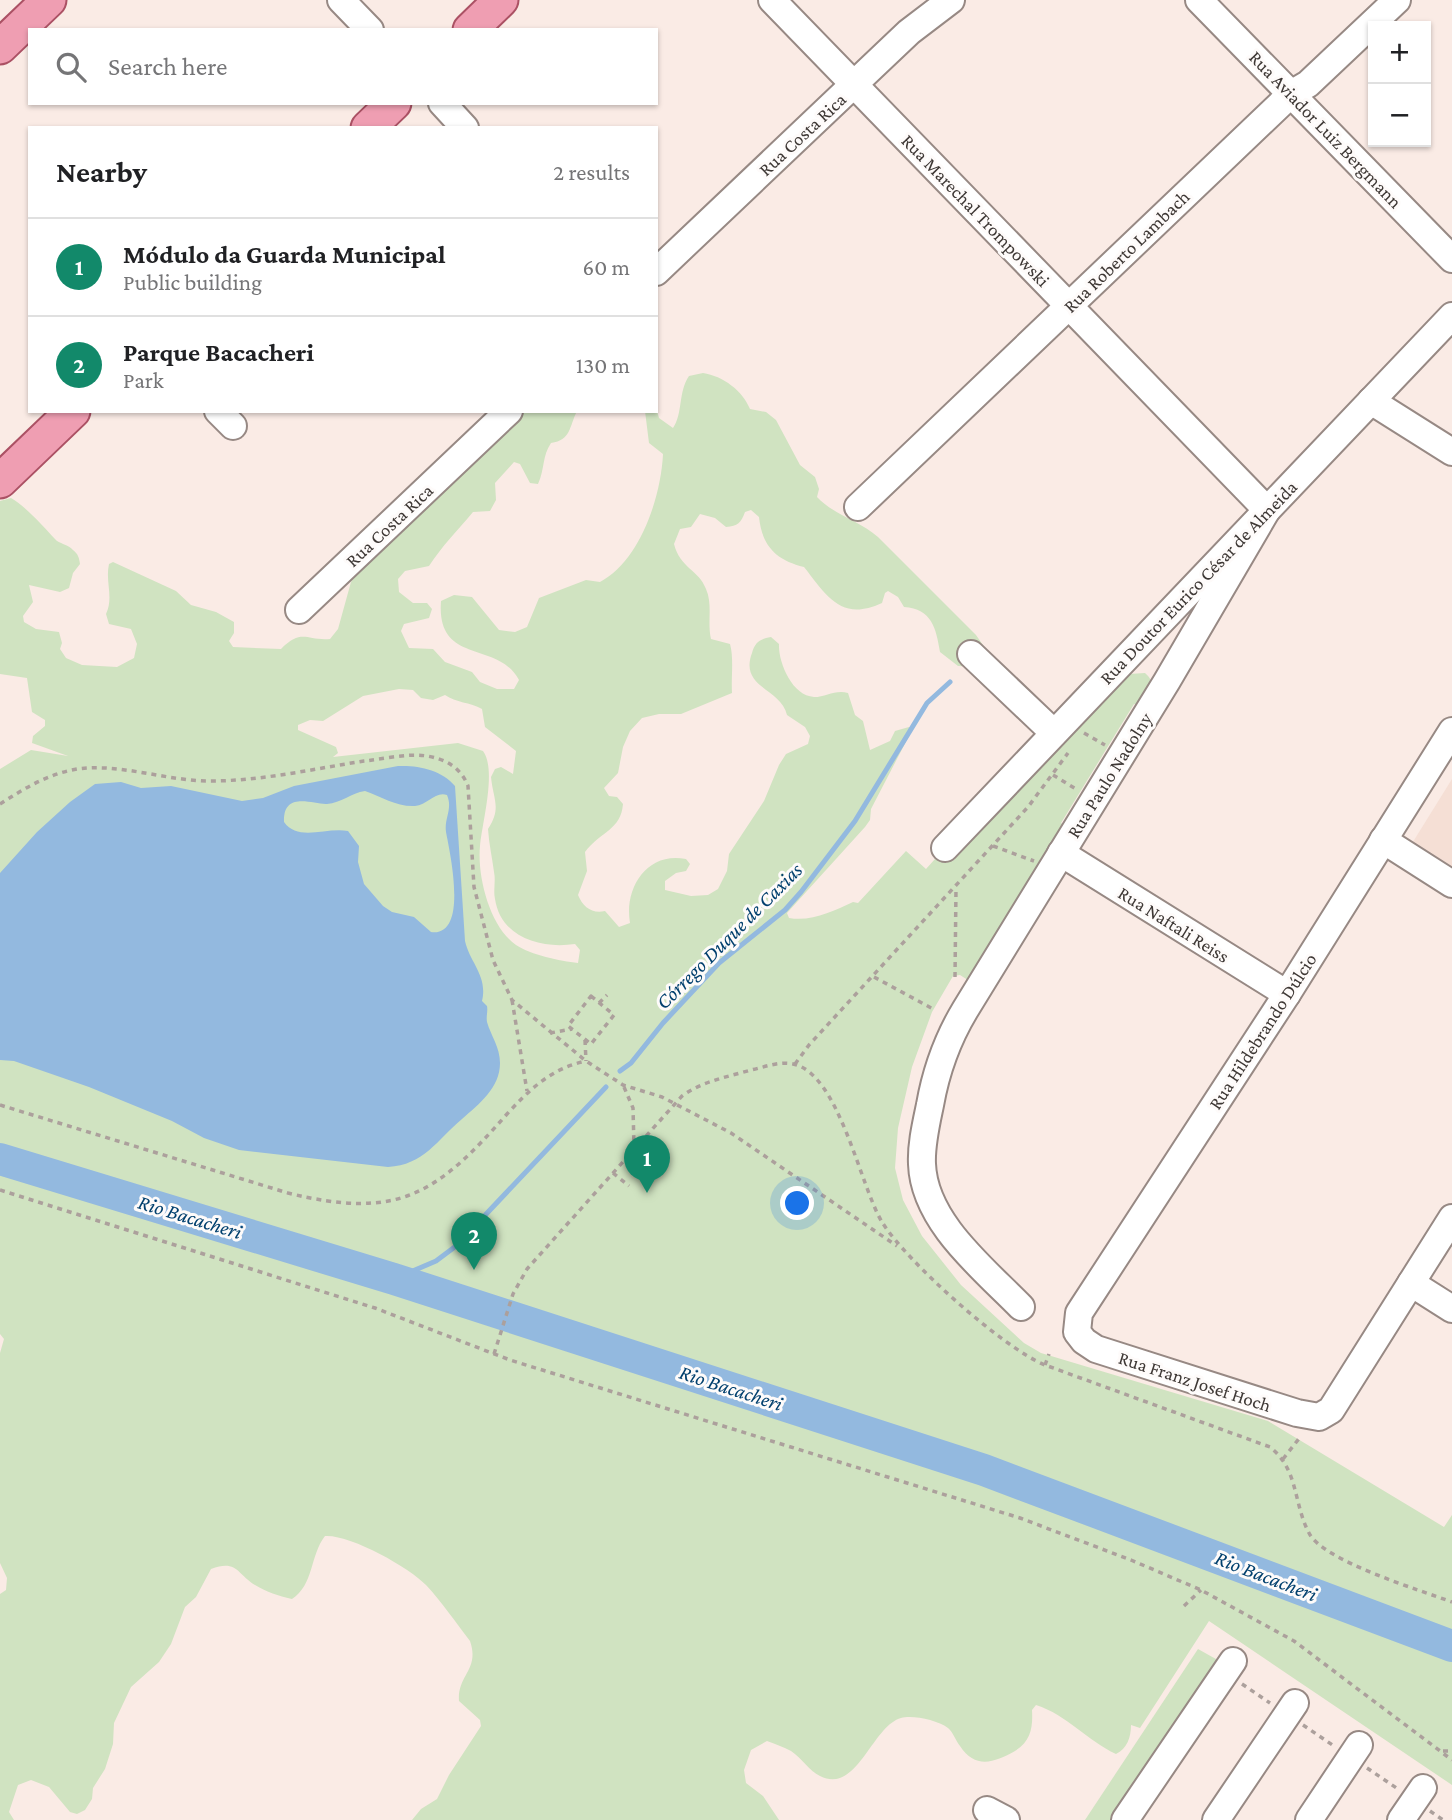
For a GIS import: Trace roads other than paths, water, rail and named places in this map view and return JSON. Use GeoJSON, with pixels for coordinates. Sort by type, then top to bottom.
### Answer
{"type":"FeatureCollection","features":[{"type":"Feature","properties":{"kind":"main road"},"geometry":{"type":"LineString","coordinates":[[0,47],[49,0]]}},
{"type":"Feature","properties":{"kind":"main road"},"geometry":{"type":"LineString","coordinates":[[472,28],[501,0]]}},
{"type":"Feature","properties":{"kind":"main road"},"geometry":{"type":"LineString","coordinates":[[370,126],[392,105]]}},
{"type":"Feature","properties":{"kind":"main road"},"geometry":{"type":"LineString","coordinates":[[0,481],[71,413]]}},
{"type":"Feature","properties":{"kind":"street"},"geometry":{"type":"LineString","coordinates":[[341,0],[368,28]]}},
{"type":"Feature","properties":{"kind":"street","name":"Rua Marechal Trompowski"},"geometry":{"type":"LineString","coordinates":[[772,0],[1267,510]]}},
{"type":"Feature","properties":{"kind":"street","name":"Rua Costa Rica"},"geometry":{"type":"LineString","coordinates":[[658,270],[909,33],[951,0]]}},
{"type":"Feature","properties":{"kind":"street","name":"Rua Aviador Luiz Bergmann"},"geometry":{"type":"LineString","coordinates":[[1199,0],[1452,259]]}},
{"type":"Feature","properties":{"kind":"street","name":"Rua Roberto Lambach"},"geometry":{"type":"LineString","coordinates":[[858,507],[1291,94],[1308,84],[1397,0]]}},
{"type":"Feature","properties":{"kind":"street"},"geometry":{"type":"LineString","coordinates":[[444,105],[464,126]]}},
{"type":"Feature","properties":{"kind":"street","name":"Rua Doutor Eurico César de Almeida"},"geometry":{"type":"LineString","coordinates":[[944,848],[1452,316]]}},
{"type":"Feature","properties":{"kind":"street"},"geometry":{"type":"LineString","coordinates":[[1371,401],[1452,452]]}},
{"type":"Feature","properties":{"kind":"street","name":"Rua Costa Rica"},"geometry":{"type":"LineString","coordinates":[[299,610],[507,413]]}},
{"type":"Feature","properties":{"kind":"street","name":"Rua Paulo Nadolny"},"geometry":{"type":"LineString","coordinates":[[1021,1307],[965,1249],[933,1205],[925,1188],[923,1143],[933,1088],[949,1039],[1054,859],[1167,681],[1267,510]]}},
{"type":"Feature","properties":{"kind":"street"},"geometry":{"type":"LineString","coordinates":[[971,653],[1054,733]]}},
{"type":"Feature","properties":{"kind":"street"},"geometry":{"type":"LineString","coordinates":[[1129,654],[1167,681]]}},
{"type":"Feature","properties":{"kind":"street","name":"Rua Hildebrando Dúlcio"},"geometry":{"type":"LineString","coordinates":[[1077,1332],[1079,1313],[1287,994],[1452,731]]}},
{"type":"Feature","properties":{"kind":"street"},"geometry":{"type":"LineString","coordinates":[[1383,841],[1452,884]]}},
{"type":"Feature","properties":{"kind":"street","name":"Rua Naftali Reiss"},"geometry":{"type":"LineString","coordinates":[[1054,859],[1287,994]]}},
{"type":"Feature","properties":{"kind":"street"},"geometry":{"type":"LineString","coordinates":[[1452,1218],[1411,1283],[1452,1309]]}},
{"type":"Feature","properties":{"kind":"street","name":"Rua Franz Josef Hoch"},"geometry":{"type":"LineString","coordinates":[[1077,1332],[1084,1341],[1120,1358],[1297,1413],[1311,1425],[1331,1410],[1411,1283]]}},
{"type":"Feature","properties":{"kind":"street"},"geometry":{"type":"LineString","coordinates":[[1125,1820],[1233,1661]]}},
{"type":"Feature","properties":{"kind":"street"},"geometry":{"type":"LineString","coordinates":[[1216,1820],[1295,1703]]}},
{"type":"Feature","properties":{"kind":"street"},"geometry":{"type":"LineString","coordinates":[[1309,1820],[1359,1745]]}},
{"type":"Feature","properties":{"kind":"street"},"geometry":{"type":"LineString","coordinates":[[1401,1820],[1423,1788]]}},
{"type":"Feature","properties":{"kind":"water"},"geometry":{"type":"Polygon","coordinates":[[[406,766],[437,772],[455,786],[465,941],[481,977],[482,1001],[487,1006],[487,1022],[500,1063],[496,1080],[487,1095],[437,1143],[411,1162],[388,1167],[239,1150],[204,1138],[172,1121],[89,1087],[14,1061],[0,1060],[0,873],[37,832],[95,784],[121,782],[141,788],[171,786],[242,801],[263,798],[294,786],[406,766]],[[365,791],[327,804],[300,801],[294,803],[288,806],[284,822],[290,828],[305,833],[348,831],[359,846],[358,862],[364,884],[383,906],[392,912],[414,917],[431,932],[443,930],[450,921],[454,908],[453,874],[446,832],[449,805],[447,795],[439,795],[420,805],[408,806],[365,791]]]}},
{"type":"Feature","properties":{"kind":"waterway","name":"Córrego Duque de Caxias"},"geometry":{"type":"LineString","coordinates":[[620,1071],[631,1063],[663,1023],[719,963],[785,910],[801,892],[855,821],[927,703],[950,682]]}},
{"type":"Feature","properties":{"kind":"waterway","name":"Córrego Duque de Caxias"},"geometry":{"type":"LineString","coordinates":[[394,1279],[436,1261],[456,1246],[606,1087]]}},
{"type":"Feature","properties":{"kind":"waterway","name":"Rio Bacacheri"},"geometry":{"type":"LineString","coordinates":[[0,1159],[394,1279],[984,1470],[1452,1646]]}},
{"type":"Feature","properties":{"kind":"place","name":"Módulo da Guarda Municipal"},"geometry":{"type":"Point","coordinates":[647,1193]}},
{"type":"Feature","properties":{"kind":"place","name":"Parque Bacacheri"},"geometry":{"type":"Point","coordinates":[474,1270]}}]}
